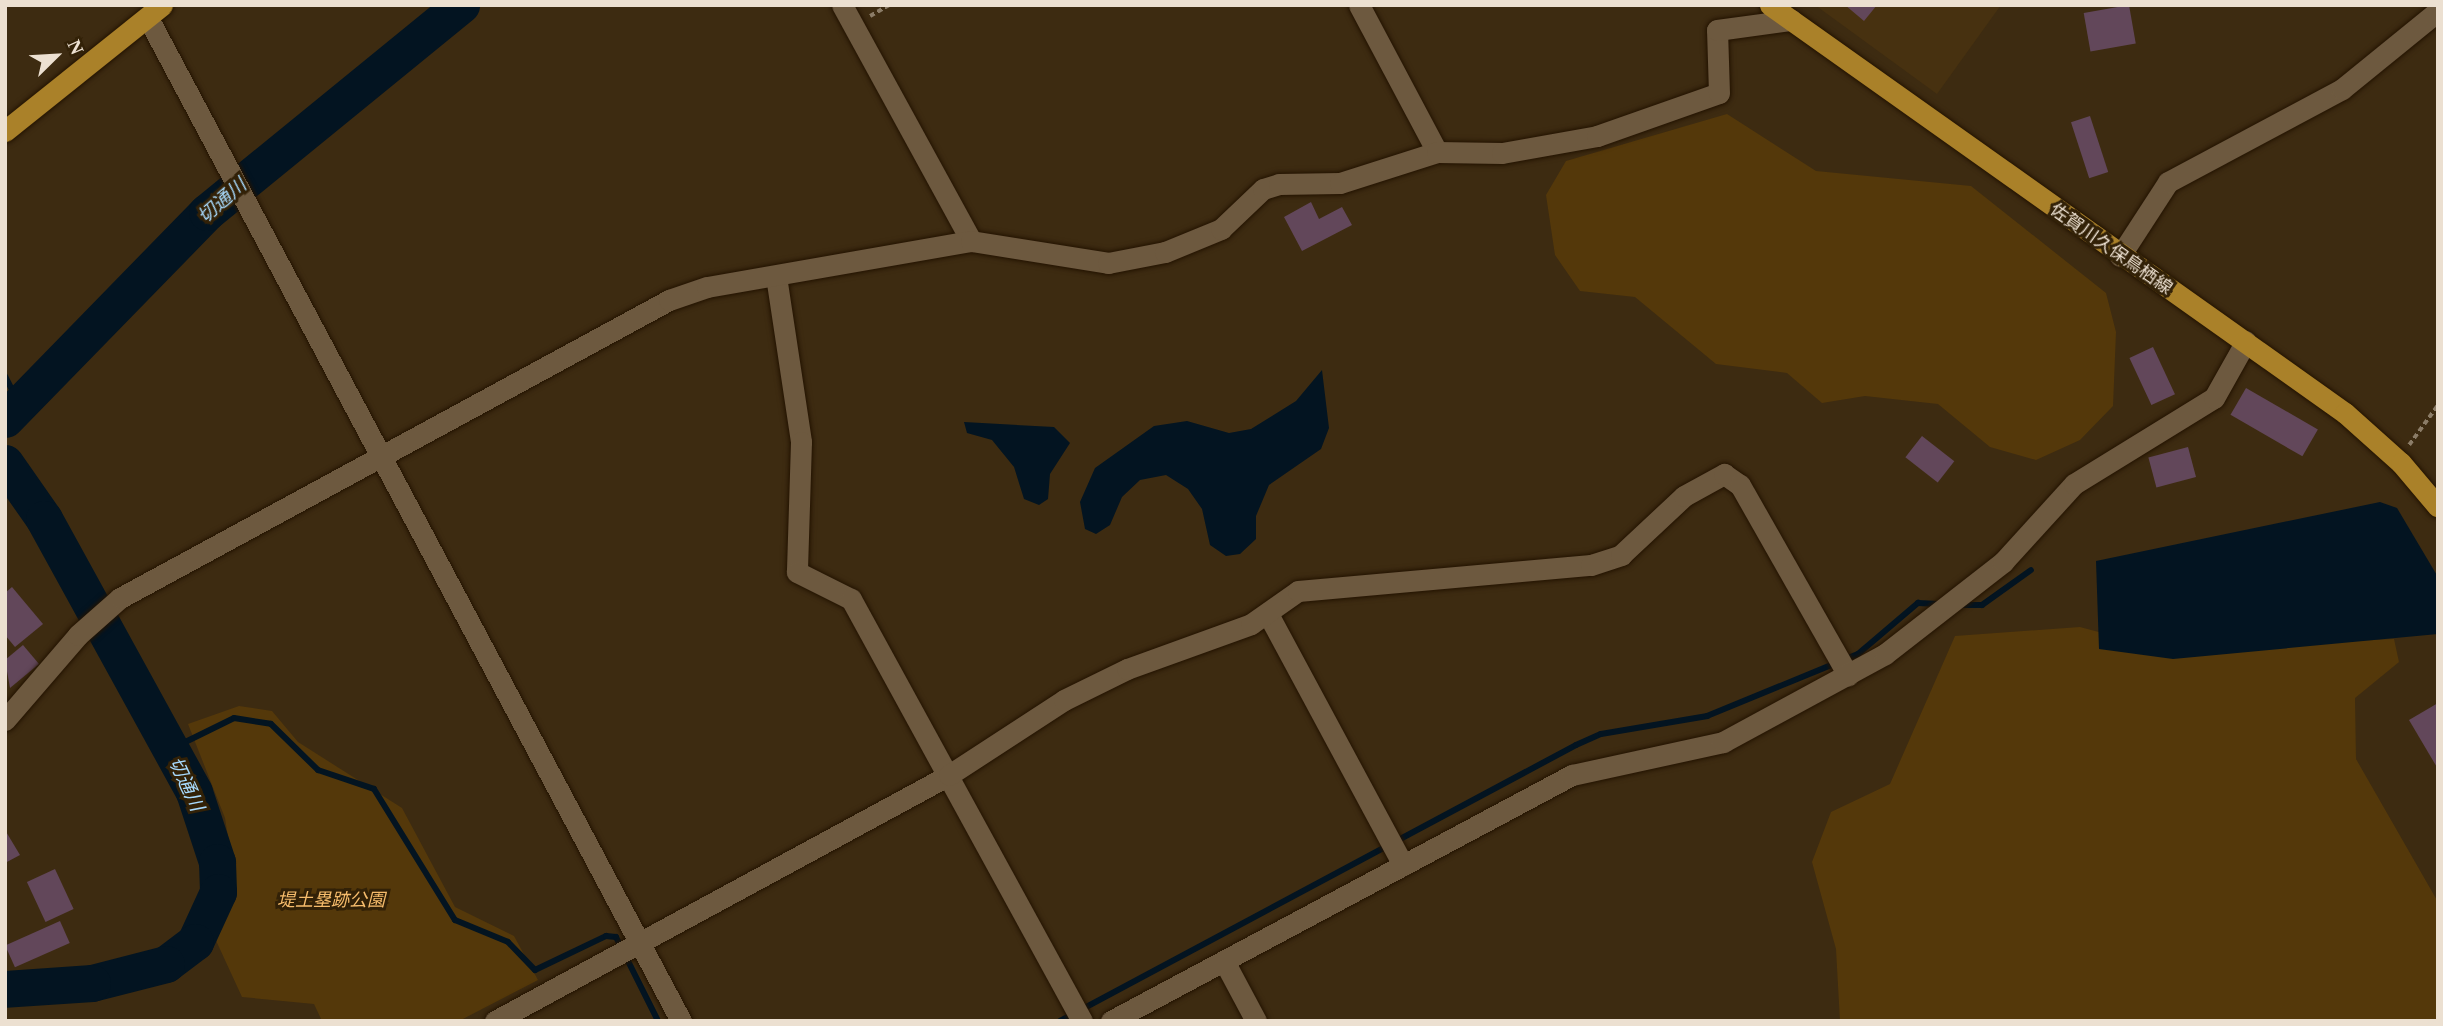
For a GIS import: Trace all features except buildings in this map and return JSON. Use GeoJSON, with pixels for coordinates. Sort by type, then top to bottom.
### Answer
{"type":"FeatureCollection","features":[{"type":"Feature","properties":{"kind":"main road","name":"佐賀川久保鳥栖線"},"geometry":{"type":"LineString","coordinates":[[1770,5],[2120,256],[2246,341],[2401,463],[2438,507]]}},
{"type":"Feature","properties":{"kind":"main road"},"geometry":{"type":"LineString","coordinates":[[5,131],[155,12]]}},
{"type":"Feature","properties":{"kind":"street"},"geometry":{"type":"LineString","coordinates":[[842,5],[971,242]]}},
{"type":"Feature","properties":{"kind":"street"},"geometry":{"type":"LineString","coordinates":[[1359,5],[1437,152]]}},
{"type":"Feature","properties":{"kind":"street"},"geometry":{"type":"LineString","coordinates":[[2120,256],[2168,182],[2342,89],[2438,11]]}},
{"type":"Feature","properties":{"kind":"street"},"geometry":{"type":"LineString","coordinates":[[155,12],[227,165],[681,1021]]}},
{"type":"Feature","properties":{"kind":"street"},"geometry":{"type":"LineString","coordinates":[[5,720],[78,635],[120,598],[669,300],[776,276],[971,242],[1108,263],[1165,252],[1221,229],[1263,189],[1340,183],[1437,152],[1502,153],[1597,136],[1719,93],[1717,30],[1791,20]]}},
{"type":"Feature","properties":{"kind":"street"},"geometry":{"type":"LineString","coordinates":[[776,276],[801,442],[797,572],[851,599],[1082,1021]]}},
{"type":"Feature","properties":{"kind":"street"},"geometry":{"type":"LineString","coordinates":[[1111,1021],[1572,775],[1723,742],[1885,654],[1920,621],[1966,591],[2003,562],[2074,484],[2214,398],[2246,341]]}},
{"type":"Feature","properties":{"kind":"street"},"geometry":{"type":"LineString","coordinates":[[495,1021],[949,775],[1094,684],[1268,614],[1298,591],[1591,565],[1621,555],[1684,496],[1724,474],[1740,485],[1848,674]]}},
{"type":"Feature","properties":{"kind":"street"},"geometry":{"type":"LineString","coordinates":[[1268,614],[1403,865]]}},
{"type":"Feature","properties":{"kind":"street"},"geometry":{"type":"LineString","coordinates":[[1224,961],[1256,1021]]}},
{"type":"Feature","properties":{"kind":"path"},"geometry":{"type":"LineString","coordinates":[[2401,463],[2438,405]]}},
{"type":"Feature","properties":{"kind":"shaded area"},"geometry":{"type":"Polygon","coordinates":[[[1815,5],[2001,5],[1937,94],[1815,5]]]}},
{"type":"Feature","properties":{"kind":"green space"},"geometry":{"type":"Polygon","coordinates":[[[1727,114],[1816,171],[1971,186],[2106,293],[2116,332],[2113,406],[2080,440],[2036,460],[1990,447],[1938,404],[1865,396],[1822,403],[1787,373],[1716,364],[1635,297],[1580,291],[1555,255],[1546,195],[1566,161],[1727,114]]]}},
{"type":"Feature","properties":{"kind":"green space"},"geometry":{"type":"Polygon","coordinates":[[[2080,627],[2166,650],[2394,639],[2399,662],[2355,698],[2356,759],[2438,902],[2438,1021],[1840,1021],[1836,949],[1812,862],[1831,812],[1890,784],[1955,636],[2080,627]]]}},
{"type":"Feature","properties":{"kind":"green space","name":"堤土塁跡公園"},"geometry":{"type":"Polygon","coordinates":[[[239,706],[272,711],[298,742],[402,808],[455,907],[514,936],[538,980],[459,1021],[322,1021],[314,1004],[242,997],[213,934],[226,900],[231,856],[225,818],[188,724],[239,706]]]}},
{"type":"Feature","properties":{"kind":"water"},"geometry":{"type":"Polygon","coordinates":[[[1322,370],[1329,428],[1321,449],[1269,485],[1256,516],[1256,539],[1240,554],[1226,556],[1210,545],[1202,509],[1188,489],[1166,475],[1140,480],[1122,497],[1110,525],[1096,534],[1085,529],[1080,502],[1095,468],[1154,426],[1187,421],[1229,433],[1251,429],[1296,401],[1322,370]]]}},
{"type":"Feature","properties":{"kind":"water"},"geometry":{"type":"Polygon","coordinates":[[[964,422],[1054,427],[1070,443],[1050,474],[1048,499],[1039,505],[1024,499],[1014,467],[992,440],[967,433],[964,422]]]}},
{"type":"Feature","properties":{"kind":"water"},"geometry":{"type":"Polygon","coordinates":[[[2380,502],[2397,508],[2438,577],[2438,634],[2173,659],[2099,649],[2096,561],[2380,502]]]}},
{"type":"Feature","properties":{"kind":"waterway","name":"切通川"},"geometry":{"type":"LineString","coordinates":[[5,419],[207,212],[461,5]]}},
{"type":"Feature","properties":{"kind":"waterway"},"geometry":{"type":"LineString","coordinates":[[5,376],[19,404]]}},
{"type":"Feature","properties":{"kind":"waterway","name":"切通川"},"geometry":{"type":"LineString","coordinates":[[5,463],[44,519],[194,792],[217,862],[218,892],[195,942],[166,964],[92,983],[5,989]]}},
{"type":"Feature","properties":{"kind":"waterway"},"geometry":{"type":"LineString","coordinates":[[1960,605],[1982,605],[2031,570]]}},
{"type":"Feature","properties":{"kind":"waterway"},"geometry":{"type":"LineString","coordinates":[[1060,1021],[1576,745],[1601,734],[1707,716],[1858,654],[1918,603],[1938,604]]}},
{"type":"Feature","properties":{"kind":"waterway"},"geometry":{"type":"LineString","coordinates":[[169,750],[234,718],[271,724],[318,770],[374,789],[455,920],[508,942],[535,970],[606,936],[616,937],[658,1021]]}}]}
